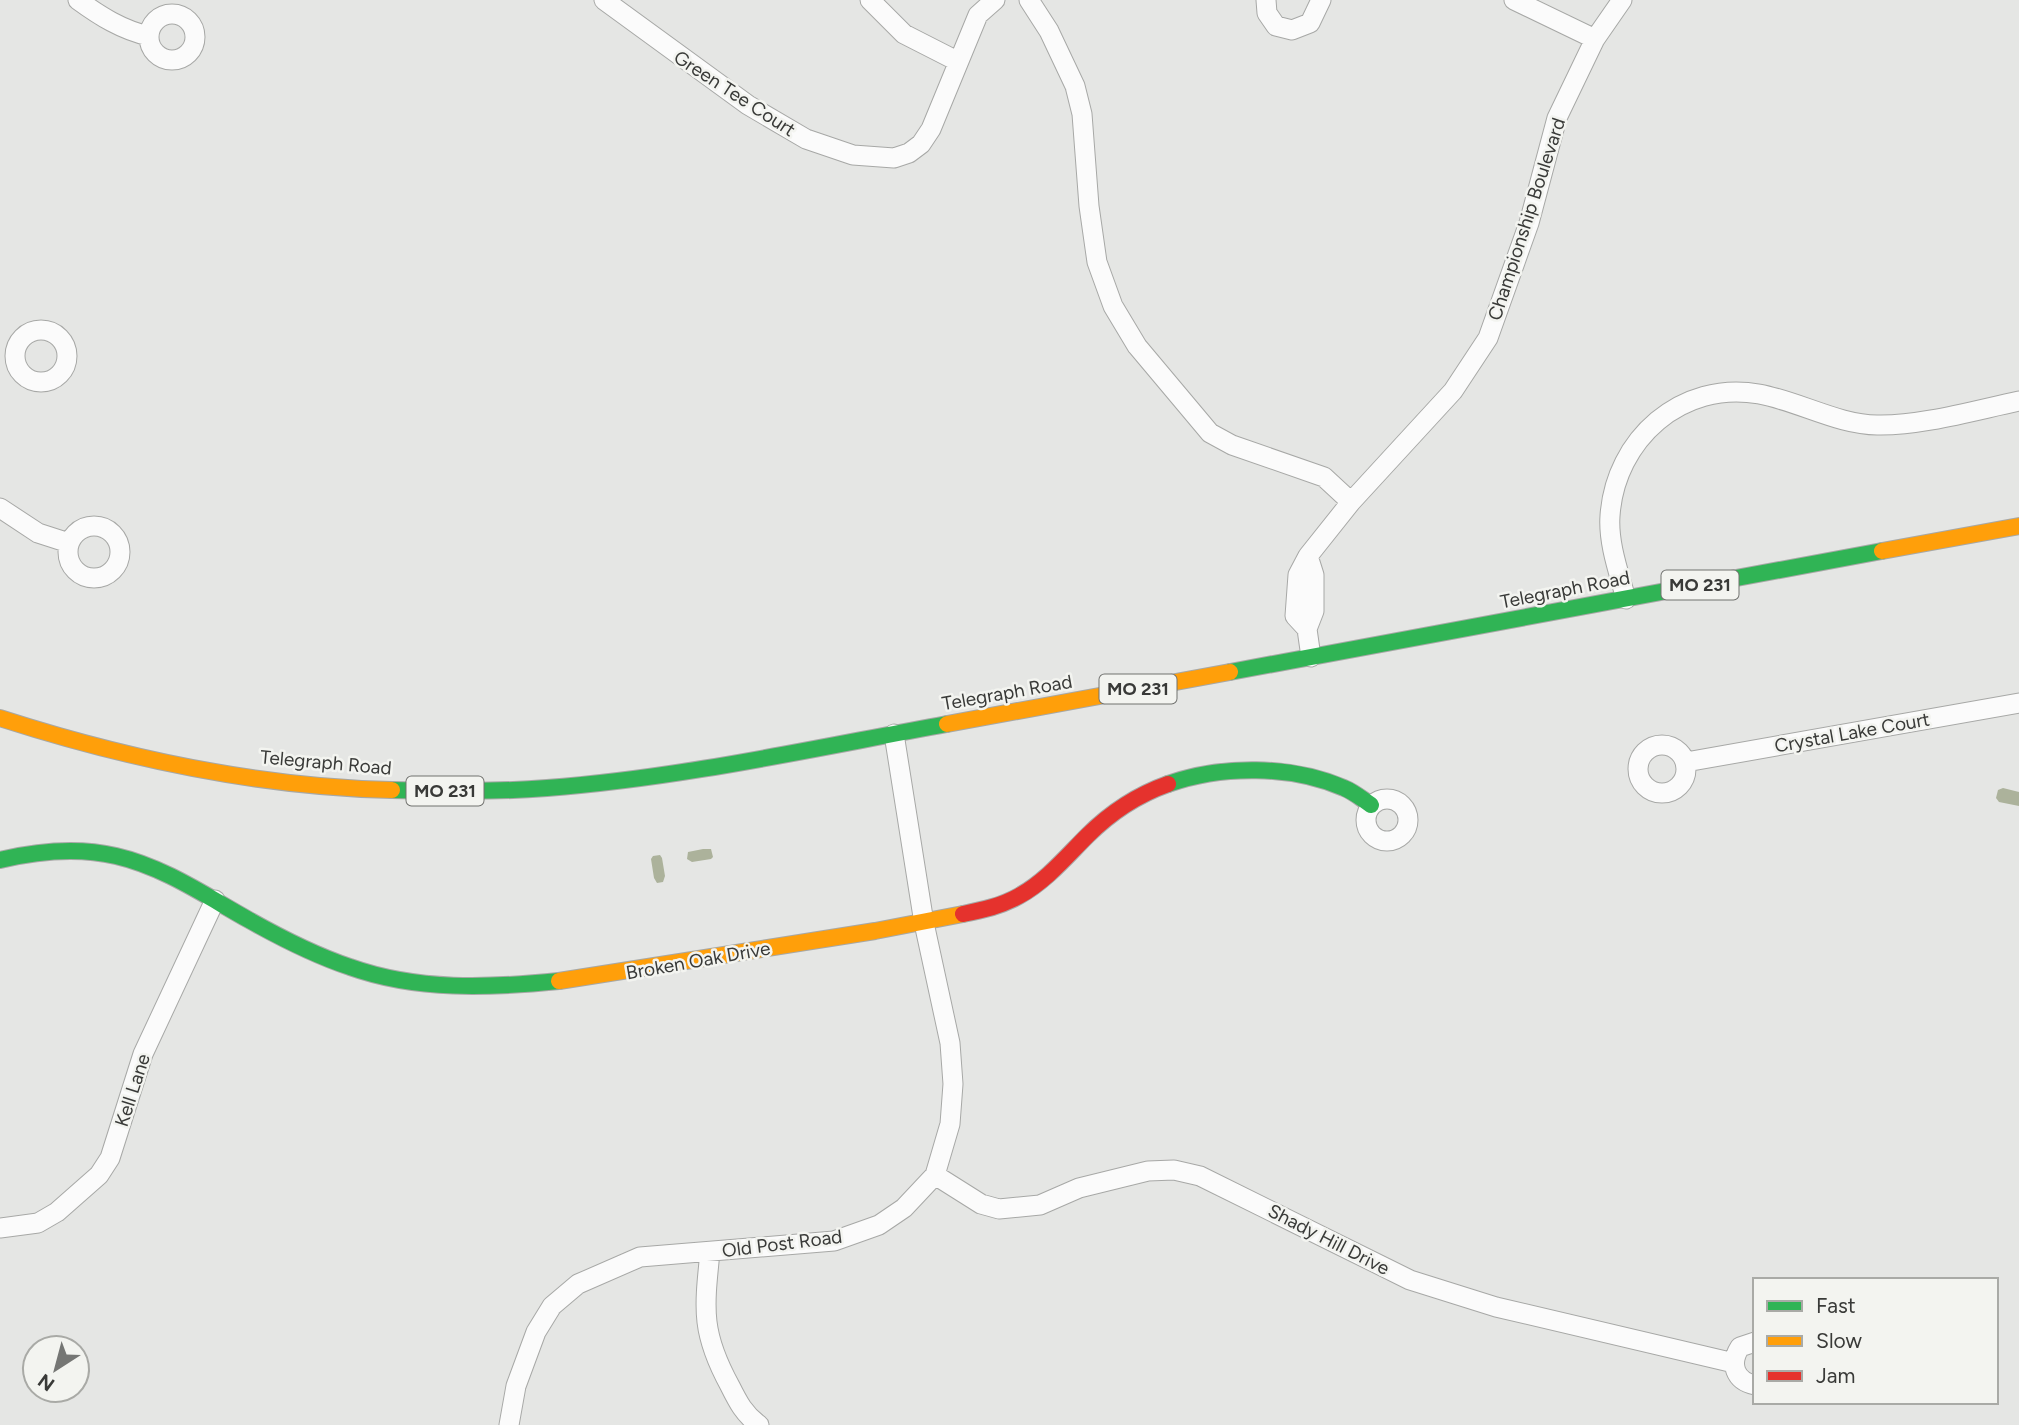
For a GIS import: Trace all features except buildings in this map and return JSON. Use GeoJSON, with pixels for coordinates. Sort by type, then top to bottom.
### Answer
{"type":"FeatureCollection","features":[{"type":"Feature","properties":{"kind":"main road","name":"Telegraph Road"},"geometry":{"type":"LineString","coordinates":[[0,718],[108,750],[178,765],[296,783],[424,791],[518,790],[619,781],[894,734],[2019,526]]}},
{"type":"Feature","properties":{"kind":"main road","name":"Broken Oak Drive"},"geometry":{"type":"LineString","coordinates":[[0,860],[54,851],[90,852],[130,860],[180,881],[319,956],[383,977],[453,987],[601,977],[923,923],[1004,904],[1022,895],[1053,872],[1085,837],[1115,811],[1152,789],[1179,779],[1236,769],[1267,770],[1311,778],[1347,789],[1371,805]]}},
{"type":"Feature","properties":{"kind":"street"},"geometry":{"type":"LineString","coordinates":[[78,0],[97,15],[132,32],[149,36]]}},
{"type":"Feature","properties":{"kind":"street","name":"Green Tee Court"},"geometry":{"type":"LineString","coordinates":[[604,0],[748,105],[806,139],[853,155],[894,158],[921,144],[939,110],[978,15],[995,0]]}},
{"type":"Feature","properties":{"kind":"street"},"geometry":{"type":"LineString","coordinates":[[870,0],[904,34],[957,61]]}},
{"type":"Feature","properties":{"kind":"street"},"geometry":{"type":"LineString","coordinates":[[1029,0],[1049,31],[1075,86],[1082,114],[1089,206],[1097,262],[1113,306],[1137,346],[1210,433],[1232,444],[1324,477],[1351,502]]}},
{"type":"Feature","properties":{"kind":"street"},"geometry":{"type":"LineString","coordinates":[[1266,0],[1267,13],[1276,26],[1292,30],[1310,23],[1321,0]]}},
{"type":"Feature","properties":{"kind":"street"},"geometry":{"type":"LineString","coordinates":[[1514,0],[1595,39]]}},
{"type":"Feature","properties":{"kind":"street","name":"Championship Boulevard"},"geometry":{"type":"LineString","coordinates":[[1311,657],[1307,629],[1314,611],[1314,575],[1308,556],[1351,502],[1453,391],[1488,338],[1529,223],[1557,118],[1595,39],[1622,0]]}},
{"type":"Feature","properties":{"kind":"street"},"geometry":{"type":"LineString","coordinates":[[1626,599],[1611,538],[1609,518],[1619,470],[1632,447],[1652,425],[1681,406],[1702,397],[1732,391],[1759,394],[1846,420],[1877,425],[1914,421],[2019,401]]}},
{"type":"Feature","properties":{"kind":"street"},"geometry":{"type":"LineString","coordinates":[[0,508],[38,533],[69,543]]}},
{"type":"Feature","properties":{"kind":"street","name":"Crystal Lake Court"},"geometry":{"type":"LineString","coordinates":[[1685,762],[2019,703]]}},
{"type":"Feature","properties":{"kind":"street","name":"Old Post Road"},"geometry":{"type":"LineString","coordinates":[[509,1425],[516,1386],[536,1332],[552,1306],[578,1284],[640,1257],[834,1241],[879,1225],[904,1208],[935,1175],[950,1124],[953,1084],[950,1044],[923,923],[894,734]]}},
{"type":"Feature","properties":{"kind":"street","name":"Kell Lane"},"geometry":{"type":"LineString","coordinates":[[0,1228],[38,1223],[57,1212],[99,1175],[110,1158],[143,1054],[215,900]]}},
{"type":"Feature","properties":{"kind":"street","name":"Shady Hill Drive"},"geometry":{"type":"LineString","coordinates":[[935,1175],[981,1204],[999,1209],[1040,1205],[1079,1188],[1149,1171],[1174,1170],[1200,1175],[1410,1280],[1496,1307],[1734,1363]]}},
{"type":"Feature","properties":{"kind":"street"},"geometry":{"type":"LineString","coordinates":[[710,1252],[705,1300],[707,1332],[717,1362],[745,1414],[759,1425]]}},
{"type":"Feature","properties":{"kind":"street"},"geometry":{"type":"LineString","coordinates":[[1753,1343],[1740,1348],[1734,1363],[1740,1379],[1753,1384]]}},
{"type":"Feature","properties":{"kind":"shaded area"},"geometry":{"type":"Polygon","coordinates":[[[2003,788],[2019,792],[2019,806],[1999,802],[1996,798],[1998,790],[2003,788]]]}},
{"type":"Feature","properties":{"kind":"shaded area"},"geometry":{"type":"Polygon","coordinates":[[[711,849],[711,859],[692,862],[687,859],[688,852],[711,849]]]}},
{"type":"Feature","properties":{"kind":"shaded area"},"geometry":{"type":"Polygon","coordinates":[[[660,855],[665,876],[663,882],[657,883],[651,859],[660,855]]]}},
{"type":"Feature","properties":{"kind":"traffic: fast"},"geometry":{"type":"LineString","coordinates":[[1230,672],[1882,551]]}},
{"type":"Feature","properties":{"kind":"traffic: fast"},"geometry":{"type":"LineString","coordinates":[[392,790],[508,790],[597,783],[748,761],[947,724]]}},
{"type":"Feature","properties":{"kind":"traffic: fast"},"geometry":{"type":"LineString","coordinates":[[1168,784],[1211,773],[1256,770],[1279,772],[1323,780],[1348,790],[1371,805]]}},
{"type":"Feature","properties":{"kind":"traffic: fast"},"geometry":{"type":"LineString","coordinates":[[0,860],[43,852],[72,851],[101,853],[134,861],[184,883],[298,946],[375,975],[453,986],[559,981]]}},
{"type":"Feature","properties":{"kind":"traffic: slow"},"geometry":{"type":"LineString","coordinates":[[1882,551],[2019,526]]}},
{"type":"Feature","properties":{"kind":"traffic: slow"},"geometry":{"type":"LineString","coordinates":[[947,724],[1230,672]]}},
{"type":"Feature","properties":{"kind":"traffic: slow"},"geometry":{"type":"LineString","coordinates":[[0,718],[96,746],[193,768],[292,783],[392,790]]}},
{"type":"Feature","properties":{"kind":"traffic: slow"},"geometry":{"type":"LineString","coordinates":[[559,981],[875,931],[963,914]]}},
{"type":"Feature","properties":{"kind":"traffic: jam"},"geometry":{"type":"LineString","coordinates":[[963,914],[999,905],[1029,890],[1115,812],[1135,799],[1168,784]]}}]}
